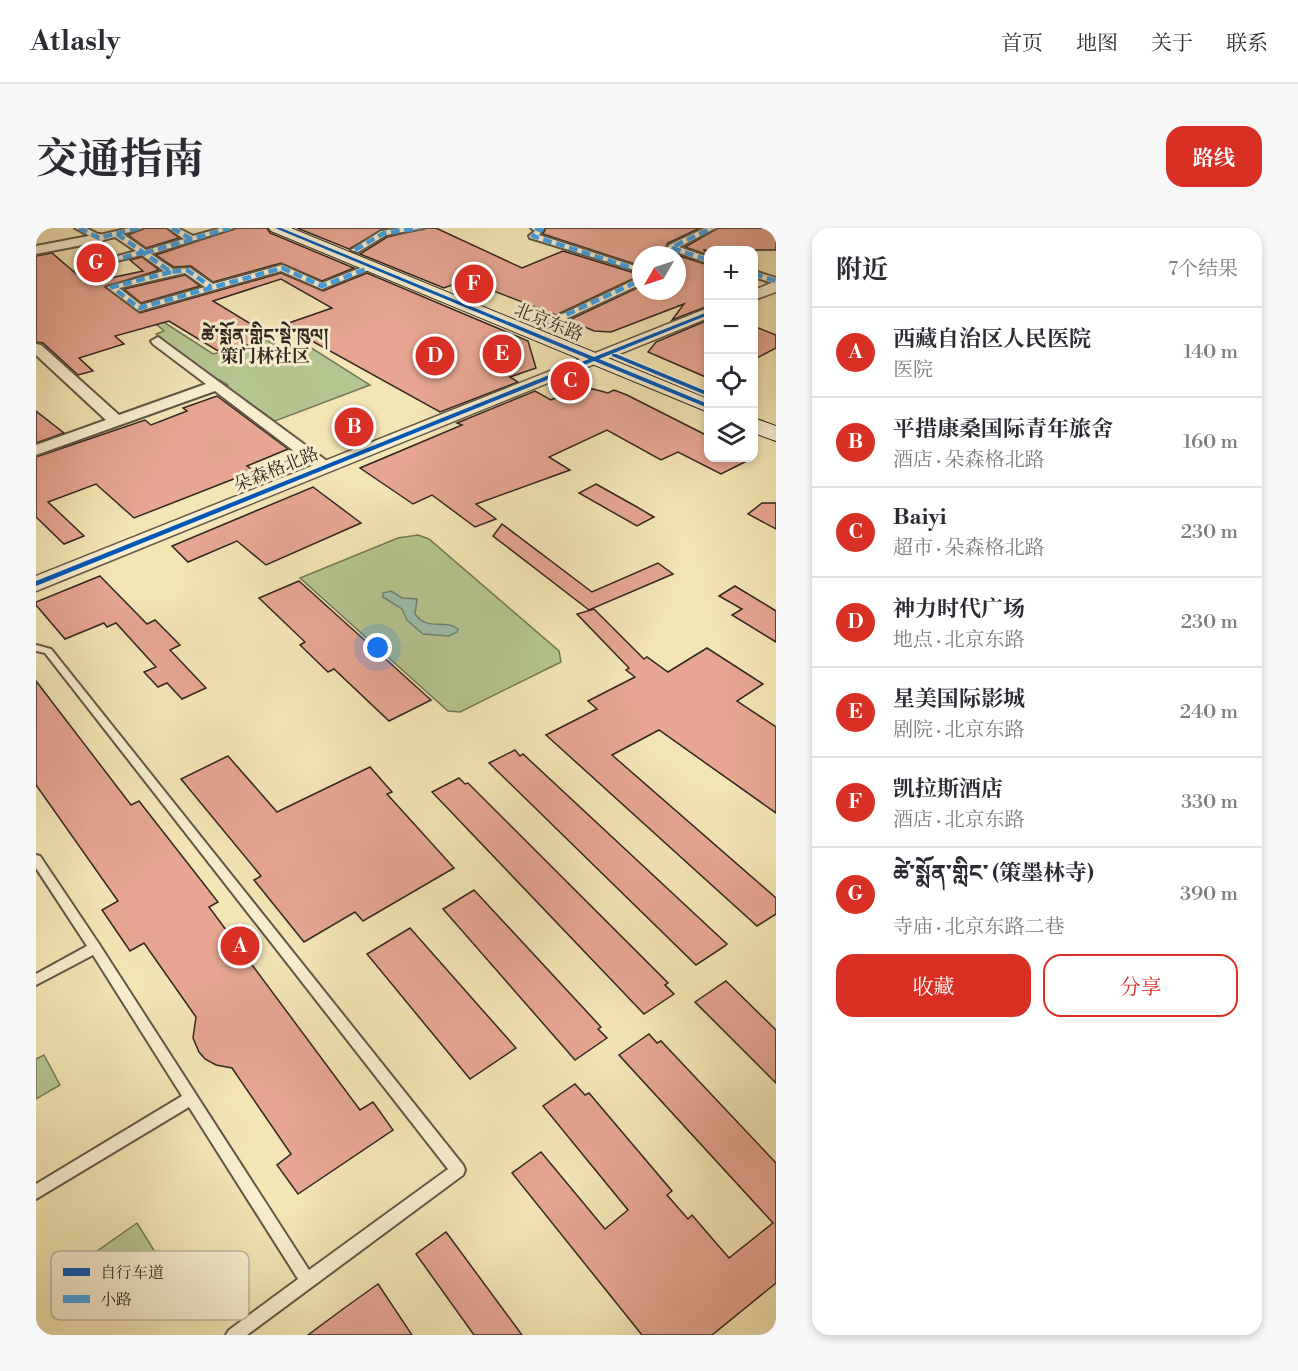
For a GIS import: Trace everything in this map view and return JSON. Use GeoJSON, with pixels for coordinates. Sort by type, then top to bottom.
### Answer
{"type":"FeatureCollection","features":[{"type":"Feature","properties":{"kind":"main road","name":"北京东路"},"geometry":{"type":"LineString","coordinates":[[277,228],[371,267],[704,393]]}},
{"type":"Feature","properties":{"kind":"main road","name":"北京东路"},"geometry":{"type":"LineString","coordinates":[[299,228],[542,326],[704,404]]}},
{"type":"Feature","properties":{"kind":"main road"},"geometry":{"type":"LineString","coordinates":[[758,415],[776,422]]}},
{"type":"Feature","properties":{"kind":"main road"},"geometry":{"type":"LineString","coordinates":[[758,427],[776,434]]}},
{"type":"Feature","properties":{"kind":"street"},"geometry":{"type":"LineString","coordinates":[[79,228],[99,238]]}},
{"type":"Feature","properties":{"kind":"street"},"geometry":{"type":"LineString","coordinates":[[36,250],[139,228]]}},
{"type":"Feature","properties":{"kind":"street"},"geometry":{"type":"LineString","coordinates":[[172,228],[193,240]]}},
{"type":"Feature","properties":{"kind":"street"},"geometry":{"type":"LineString","coordinates":[[110,261],[230,228]]}},
{"type":"Feature","properties":{"kind":"street"},"geometry":{"type":"LineString","coordinates":[[355,250],[384,233],[420,228]]}},
{"type":"Feature","properties":{"kind":"street"},"geometry":{"type":"LineString","coordinates":[[535,228],[541,230],[533,236],[632,270]]}},
{"type":"Feature","properties":{"kind":"street"},"geometry":{"type":"LineString","coordinates":[[680,246],[712,228]]}},
{"type":"Feature","properties":{"kind":"street"},"geometry":{"type":"LineString","coordinates":[[117,234],[171,272]]}},
{"type":"Feature","properties":{"kind":"street"},"geometry":{"type":"LineString","coordinates":[[686,255],[704,259]]}},
{"type":"Feature","properties":{"kind":"street"},"geometry":{"type":"LineString","coordinates":[[212,287],[187,270],[112,287],[139,308],[212,287],[226,286],[282,268],[322,286],[371,267]]}},
{"type":"Feature","properties":{"kind":"street"},"geometry":{"type":"LineString","coordinates":[[758,276],[776,281]]}},
{"type":"Feature","properties":{"kind":"street"},"geometry":{"type":"LineString","coordinates":[[542,326],[632,277]]}},
{"type":"Feature","properties":{"kind":"street"},"geometry":{"type":"LineString","coordinates":[[758,293],[776,286]]}},
{"type":"Feature","properties":{"kind":"street","name":"朵森格北路"},"geometry":{"type":"LineString","coordinates":[[36,584],[704,315]]}},
{"type":"Feature","properties":{"kind":"street"},"geometry":{"type":"LineString","coordinates":[[158,341],[325,467]]}},
{"type":"Feature","properties":{"kind":"street"},"geometry":{"type":"LineString","coordinates":[[36,348],[117,421]]}},
{"type":"Feature","properties":{"kind":"street"},"geometry":{"type":"LineString","coordinates":[[36,450],[215,386]]}},
{"type":"Feature","properties":{"kind":"lane"},"geometry":{"type":"LineString","coordinates":[[36,648],[48,651],[458,1170],[234,1335]]}},
{"type":"Feature","properties":{"kind":"lane"},"geometry":{"type":"LineString","coordinates":[[36,859],[308,1280]]}},
{"type":"Feature","properties":{"kind":"lane"},"geometry":{"type":"LineString","coordinates":[[36,980],[95,948]]}},
{"type":"Feature","properties":{"kind":"lane"},"geometry":{"type":"LineString","coordinates":[[36,1191],[190,1098]]}},
{"type":"Feature","properties":{"kind":"green space"},"geometry":{"type":"Polygon","coordinates":[[[148,312],[213,354],[221,352],[225,355],[267,340],[288,349],[310,347],[370,385],[275,421],[226,387],[228,385],[220,380],[215,382],[156,334],[164,331],[143,313],[148,312]]]}},
{"type":"Feature","properties":{"kind":"green space"},"geometry":{"type":"Polygon","coordinates":[[[418,535],[429,539],[559,651],[561,662],[460,712],[448,711],[300,578],[398,538],[418,535]]]}},
{"type":"Feature","properties":{"kind":"green space"},"geometry":{"type":"Polygon","coordinates":[[[44,1055],[60,1085],[36,1099],[36,1059],[44,1055]]]}},
{"type":"Feature","properties":{"kind":"green space"},"geometry":{"type":"Polygon","coordinates":[[[137,1223],[154,1251],[97,1251],[137,1223]]]}},
{"type":"Feature","properties":{"kind":"shaded area"},"geometry":{"type":"Polygon","coordinates":[[[391,591],[402,598],[417,599],[415,614],[420,619],[430,624],[452,626],[458,629],[457,632],[449,636],[423,634],[407,620],[402,609],[383,597],[383,593],[391,591]]]}},
{"type":"Feature","properties":{"kind":"building"},"geometry":{"type":"Polygon","coordinates":[[[145,228],[166,228],[179,238],[146,248],[128,235],[145,228]]]}},
{"type":"Feature","properties":{"kind":"building"},"geometry":{"type":"Polygon","coordinates":[[[236,228],[267,228],[270,233],[354,268],[322,281],[281,263],[213,282],[191,266],[174,267],[156,255],[236,228]]]}},
{"type":"Feature","properties":{"kind":"building"},"geometry":{"type":"Polygon","coordinates":[[[297,228],[386,228],[349,249],[297,228]]]}},
{"type":"Feature","properties":{"kind":"building"},"geometry":{"type":"Polygon","coordinates":[[[426,228],[436,228],[522,268],[563,251],[632,272],[632,279],[556,315],[465,280],[444,288],[360,254],[387,237],[426,228]]]}},
{"type":"Feature","properties":{"kind":"building"},"geometry":{"type":"Polygon","coordinates":[[[546,228],[700,228],[668,243],[666,246],[632,246],[632,263],[543,234],[546,228]]]}},
{"type":"Feature","properties":{"kind":"building"},"geometry":{"type":"Polygon","coordinates":[[[718,228],[776,228],[776,250],[758,250],[758,246],[704,246],[704,254],[686,246],[718,228]]]}},
{"type":"Feature","properties":{"kind":"building"},"geometry":{"type":"Polygon","coordinates":[[[52,253],[87,283],[143,271],[130,260],[142,257],[159,270],[105,287],[140,313],[281,273],[323,291],[367,273],[528,341],[536,368],[510,377],[518,382],[440,412],[283,325],[332,308],[281,279],[213,301],[272,337],[229,351],[226,349],[218,351],[169,321],[115,336],[124,344],[79,358],[93,371],[78,375],[43,343],[36,342],[36,256],[52,253]]]}},
{"type":"Feature","properties":{"kind":"building"},"geometry":{"type":"Polygon","coordinates":[[[686,258],[704,264],[704,308],[672,320],[684,304],[611,332],[594,331],[569,320],[632,290],[632,300],[686,300],[686,258]]]}},
{"type":"Feature","properties":{"kind":"building"},"geometry":{"type":"Polygon","coordinates":[[[185,275],[200,286],[141,303],[124,289],[185,275]]]}},
{"type":"Feature","properties":{"kind":"building"},"geometry":{"type":"Polygon","coordinates":[[[704,322],[704,376],[648,352],[656,342],[704,322]]]}},
{"type":"Feature","properties":{"kind":"building"},"geometry":{"type":"Polygon","coordinates":[[[758,328],[776,335],[776,348],[758,357],[758,328]]]}},
{"type":"Feature","properties":{"kind":"building"},"geometry":{"type":"Polygon","coordinates":[[[593,389],[608,393],[614,390],[627,395],[704,434],[704,462],[745,462],[721,474],[678,452],[661,460],[607,430],[549,457],[570,470],[476,504],[496,519],[475,527],[432,495],[413,504],[360,468],[462,425],[457,423],[535,391],[551,400],[573,390],[593,389]]]}},
{"type":"Feature","properties":{"kind":"building"},"geometry":{"type":"Polygon","coordinates":[[[217,396],[288,449],[247,466],[254,471],[134,518],[96,484],[48,502],[84,536],[64,544],[36,517],[36,457],[145,420],[151,425],[187,411],[183,408],[217,396]]]}},
{"type":"Feature","properties":{"kind":"building"},"geometry":{"type":"Polygon","coordinates":[[[36,411],[64,433],[36,443],[36,411]]]}},
{"type":"Feature","properties":{"kind":"building"},"geometry":{"type":"Polygon","coordinates":[[[596,484],[654,517],[637,526],[579,493],[596,484]]]}},
{"type":"Feature","properties":{"kind":"building"},"geometry":{"type":"Polygon","coordinates":[[[313,487],[361,523],[266,565],[237,541],[188,562],[172,546],[313,487]]]}},
{"type":"Feature","properties":{"kind":"building"},"geometry":{"type":"Polygon","coordinates":[[[762,503],[776,503],[776,529],[748,514],[762,503]]]}},
{"type":"Feature","properties":{"kind":"building"},"geometry":{"type":"Polygon","coordinates":[[[502,524],[592,592],[658,563],[673,574],[589,610],[493,536],[502,524]]]}},
{"type":"Feature","properties":{"kind":"building"},"geometry":{"type":"Polygon","coordinates":[[[100,576],[147,624],[155,620],[180,645],[170,650],[206,688],[182,699],[167,683],[158,687],[144,672],[156,667],[116,623],[107,627],[104,623],[65,639],[36,605],[36,602],[100,576]]]}},
{"type":"Feature","properties":{"kind":"building"},"geometry":{"type":"Polygon","coordinates":[[[299,581],[431,700],[389,721],[334,669],[328,672],[300,645],[305,642],[259,598],[299,581]]]}},
{"type":"Feature","properties":{"kind":"building"},"geometry":{"type":"Polygon","coordinates":[[[735,586],[776,611],[776,642],[732,615],[742,609],[719,596],[735,586]]]}},
{"type":"Feature","properties":{"kind":"building"},"geometry":{"type":"Polygon","coordinates":[[[594,609],[644,659],[647,657],[668,672],[707,648],[763,684],[737,701],[776,727],[776,813],[659,730],[612,755],[776,898],[776,914],[757,926],[546,735],[597,709],[588,701],[635,677],[626,670],[629,668],[577,614],[594,609]]]}},
{"type":"Feature","properties":{"kind":"building"},"geometry":{"type":"Polygon","coordinates":[[[36,681],[131,805],[139,801],[218,902],[209,907],[360,1110],[373,1102],[393,1130],[298,1194],[277,1165],[291,1154],[232,1068],[216,1065],[205,1059],[199,1052],[193,1038],[196,1017],[144,943],[130,951],[102,910],[118,901],[36,785],[36,681]]]}},
{"type":"Feature","properties":{"kind":"building"},"geometry":{"type":"Polygon","coordinates":[[[515,750],[520,756],[523,754],[727,944],[696,965],[489,763],[515,750]]]}},
{"type":"Feature","properties":{"kind":"building"},"geometry":{"type":"Polygon","coordinates":[[[228,756],[277,812],[370,767],[392,792],[387,794],[454,868],[363,921],[355,912],[304,942],[254,880],[261,876],[181,779],[228,756]]]}},
{"type":"Feature","properties":{"kind":"building"},"geometry":{"type":"Polygon","coordinates":[[[459,778],[465,784],[468,783],[668,983],[665,985],[674,994],[644,1014],[432,792],[459,778]]]}},
{"type":"Feature","properties":{"kind":"building"},"geometry":{"type":"Polygon","coordinates":[[[474,890],[601,1027],[598,1029],[607,1038],[575,1060],[443,909],[474,890]]]}},
{"type":"Feature","properties":{"kind":"building"},"geometry":{"type":"Polygon","coordinates":[[[410,928],[516,1048],[470,1079],[367,954],[410,928]]]}},
{"type":"Feature","properties":{"kind":"building"},"geometry":{"type":"Polygon","coordinates":[[[726,981],[776,1030],[776,1083],[695,1002],[726,981]]]}},
{"type":"Feature","properties":{"kind":"building"},"geometry":{"type":"Polygon","coordinates":[[[649,1034],[657,1043],[661,1041],[776,1163],[776,1283],[712,1335],[642,1335],[512,1173],[541,1152],[605,1229],[628,1210],[543,1106],[575,1084],[585,1095],[589,1093],[672,1191],[667,1195],[688,1219],[692,1215],[729,1258],[773,1223],[619,1055],[649,1034]]]}},
{"type":"Feature","properties":{"kind":"building"},"geometry":{"type":"Polygon","coordinates":[[[446,1232],[522,1335],[474,1335],[416,1254],[446,1232]]]}},
{"type":"Feature","properties":{"kind":"building"},"geometry":{"type":"Polygon","coordinates":[[[378,1284],[412,1335],[308,1335],[343,1309],[378,1284]]]}},
{"type":"Feature","properties":{"kind":"marked path"},"geometry":{"type":"LineString","coordinates":[[79,228],[99,238],[139,228]]}},
{"type":"Feature","properties":{"kind":"marked path"},"geometry":{"type":"LineString","coordinates":[[172,228],[193,240]]}},
{"type":"Feature","properties":{"kind":"marked path"},"geometry":{"type":"LineString","coordinates":[[145,253],[230,228]]}},
{"type":"Feature","properties":{"kind":"marked path"},"geometry":{"type":"LineString","coordinates":[[355,250],[384,233],[420,228]]}},
{"type":"Feature","properties":{"kind":"marked path"},"geometry":{"type":"LineString","coordinates":[[535,228],[541,230],[533,236],[632,268]]}},
{"type":"Feature","properties":{"kind":"marked path"},"geometry":{"type":"LineString","coordinates":[[674,246],[712,228]]}},
{"type":"Feature","properties":{"kind":"marked path"},"geometry":{"type":"LineString","coordinates":[[117,234],[171,272],[187,270],[211,287]]}},
{"type":"Feature","properties":{"kind":"marked path"},"geometry":{"type":"LineString","coordinates":[[110,261],[144,252]]}},
{"type":"Feature","properties":{"kind":"marked path"},"geometry":{"type":"LineString","coordinates":[[686,253],[704,259]]}},
{"type":"Feature","properties":{"kind":"marked path"},"geometry":{"type":"LineString","coordinates":[[171,272],[112,287],[139,308],[282,268],[322,286],[371,267]]}},
{"type":"Feature","properties":{"kind":"marked path"},"geometry":{"type":"LineString","coordinates":[[758,275],[776,281]]}},
{"type":"Feature","properties":{"kind":"marked path"},"geometry":{"type":"LineString","coordinates":[[542,326],[632,284]]}},
{"type":"Feature","properties":{"kind":"cycle path"},"geometry":{"type":"LineString","coordinates":[[277,228],[704,404]]}},
{"type":"Feature","properties":{"kind":"cycle path"},"geometry":{"type":"LineString","coordinates":[[36,584],[704,315]]}},
{"type":"Feature","properties":{"kind":"cycle path"},"geometry":{"type":"LineString","coordinates":[[614,355],[704,392]]}},
{"type":"Feature","properties":{"kind":"place","name":"ཚེ་སྨོན་གླིང་ (策墨林寺)"},"geometry":{"type":"Point","coordinates":[96,263]}},
{"type":"Feature","properties":{"kind":"place","name":"凯拉斯酒店"},"geometry":{"type":"Point","coordinates":[474,284]}},
{"type":"Feature","properties":{"kind":"place","name":"星美国际影城"},"geometry":{"type":"Point","coordinates":[502,354]}},
{"type":"Feature","properties":{"kind":"place","name":"神力时代广场"},"geometry":{"type":"Point","coordinates":[435,356]}},
{"type":"Feature","properties":{"kind":"place","name":"Baiyi"},"geometry":{"type":"Point","coordinates":[570,381]}},
{"type":"Feature","properties":{"kind":"place","name":"平措康桑国际青年旅舍"},"geometry":{"type":"Point","coordinates":[354,427]}},
{"type":"Feature","properties":{"kind":"place","name":"西藏自治区人民医院"},"geometry":{"type":"Point","coordinates":[240,946]}},
{"type":"Feature","properties":{"kind":"district","name":"ཚེ་སྨོན་གླིང་སྡེ་ཁུལ། 策门林社区"},"geometry":{"type":"Point","coordinates":[265,345]}}]}
